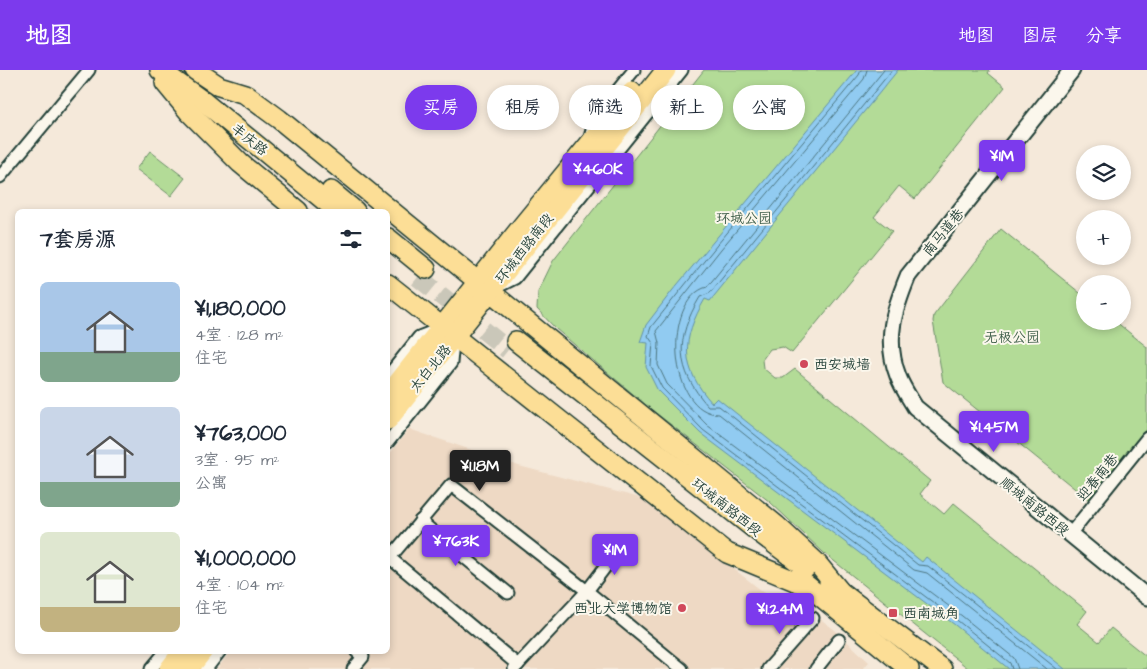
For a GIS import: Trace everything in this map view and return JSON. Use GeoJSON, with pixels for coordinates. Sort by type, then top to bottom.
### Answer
{"type":"FeatureCollection","features":[{"type":"Feature","properties":{"kind":"main road"},"geometry":{"type":"LineString","coordinates":[[151,70],[172,89],[189,112],[240,163],[296,209]]}},
{"type":"Feature","properties":{"kind":"main road","name":"丰庆路"},"geometry":{"type":"LineString","coordinates":[[160,70],[204,102],[335,209]]}},
{"type":"Feature","properties":{"kind":"main road","name":"丰庆路"},"geometry":{"type":"LineString","coordinates":[[182,70],[353,209]]}},
{"type":"Feature","properties":{"kind":"main road"},"geometry":{"type":"LineString","coordinates":[[195,70],[219,86],[245,94],[252,99],[388,209]]}},
{"type":"Feature","properties":{"kind":"main road","name":"环城西路南段"},"geometry":{"type":"LineString","coordinates":[[447,333],[588,146],[650,70]]}},
{"type":"Feature","properties":{"kind":"main road","name":"环城西路南段"},"geometry":{"type":"LineString","coordinates":[[641,101],[666,70]]}},
{"type":"Feature","properties":{"kind":"main road","name":"环城西路南段"},"geometry":{"type":"LineString","coordinates":[[484,286],[617,130]]}},
{"type":"Feature","properties":{"kind":"main road"},"geometry":{"type":"LineString","coordinates":[[390,210],[776,525],[816,562],[839,590]]}},
{"type":"Feature","properties":{"kind":"main road"},"geometry":{"type":"LineString","coordinates":[[390,240],[422,273],[390,253]]}},
{"type":"Feature","properties":{"kind":"main road"},"geometry":{"type":"LineString","coordinates":[[390,286],[447,333],[727,553],[808,586]]}},
{"type":"Feature","properties":{"kind":"main road","name":"太白北路"},"geometry":{"type":"LineString","coordinates":[[390,393],[447,333]]}},
{"type":"Feature","properties":{"kind":"main road","name":"太白北路"},"geometry":{"type":"LineString","coordinates":[[390,417],[447,333]]}},
{"type":"Feature","properties":{"kind":"main road","name":"环城南路西段"},"geometry":{"type":"LineString","coordinates":[[909,669],[512,345],[942,669]]}},
{"type":"Feature","properties":{"kind":"main road"},"geometry":{"type":"LineString","coordinates":[[169,669],[192,665],[201,654]]}},
{"type":"Feature","properties":{"kind":"street"},"geometry":{"type":"LineString","coordinates":[[0,177],[89,70]]}},
{"type":"Feature","properties":{"kind":"street","name":"环城西路南段"},"geometry":{"type":"LineString","coordinates":[[588,146],[596,117],[634,70]]}},
{"type":"Feature","properties":{"kind":"street","name":"环城西路南段"},"geometry":{"type":"LineString","coordinates":[[484,286],[516,278],[682,70]]}},
{"type":"Feature","properties":{"kind":"street","name":"南马道巷"},"geometry":{"type":"LineString","coordinates":[[908,276],[1072,70]]}},
{"type":"Feature","properties":{"kind":"street"},"geometry":{"type":"LineString","coordinates":[[622,145],[626,130]]}},
{"type":"Feature","properties":{"kind":"street","name":"顺城南路西段"},"geometry":{"type":"LineString","coordinates":[[908,276],[894,308],[891,342],[898,376],[915,407],[1147,597]]}},
{"type":"Feature","properties":{"kind":"street"},"geometry":{"type":"LineString","coordinates":[[390,373],[419,337],[447,333],[451,363],[390,439]]}},
{"type":"Feature","properties":{"kind":"street","name":"迎春南巷"},"geometry":{"type":"LineString","coordinates":[[1070,534],[1147,438]]}},
{"type":"Feature","properties":{"kind":"street"},"geometry":{"type":"LineString","coordinates":[[390,558],[451,485],[587,591],[682,669]]}},
{"type":"Feature","properties":{"kind":"street"},"geometry":{"type":"LineString","coordinates":[[420,521],[508,593]]}},
{"type":"Feature","properties":{"kind":"street"},"geometry":{"type":"LineString","coordinates":[[390,560],[516,667],[587,591],[622,545]]}},
{"type":"Feature","properties":{"kind":"street"},"geometry":{"type":"LineString","coordinates":[[768,669],[813,618]]}},
{"type":"Feature","properties":{"kind":"street"},"geometry":{"type":"LineString","coordinates":[[816,669],[839,640]]}},
{"type":"Feature","properties":{"kind":"street"},"geometry":{"type":"LineString","coordinates":[[151,669],[164,654]]}},
{"type":"Feature","properties":{"kind":"street"},"geometry":{"type":"LineString","coordinates":[[192,665],[214,654]]}},
{"type":"Feature","properties":{"kind":"street"},"geometry":{"type":"LineString","coordinates":[[354,669],[363,658],[359,654]]}},
{"type":"Feature","properties":{"kind":"shaded area"},"geometry":{"type":"Polygon","coordinates":[[[409,429],[519,466],[644,499],[766,594],[785,603],[803,606],[835,630],[869,662],[863,669],[217,669],[229,654],[390,654],[390,453],[409,429]]]}},
{"type":"Feature","properties":{"kind":"green space","name":"环城公园"},"geometry":{"type":"Polygon","coordinates":[[[704,70],[990,70],[988,73],[1005,87],[915,199],[899,186],[874,217],[892,231],[792,353],[783,347],[770,349],[762,360],[763,368],[775,378],[783,378],[795,369],[930,481],[920,494],[944,514],[954,503],[1087,611],[1077,624],[1099,642],[1111,628],[1147,657],[1147,669],[969,669],[824,553],[770,502],[652,410],[556,329],[537,309],[538,292],[553,261],[657,130],[723,130],[723,85],[692,85],[704,70]]]}},
{"type":"Feature","properties":{"kind":"green space"},"geometry":{"type":"Polygon","coordinates":[[[150,151],[185,178],[171,196],[136,169],[150,151]]]}},
{"type":"Feature","properties":{"kind":"green space","name":"无极公园"},"geometry":{"type":"Polygon","coordinates":[[[1001,229],[1076,290],[1076,330],[1126,330],[1147,347],[1147,430],[1090,501],[943,382],[933,321],[934,315],[1001,229]]]}},
{"type":"Feature","properties":{"kind":"water"},"geometry":{"type":"Polygon","coordinates":[[[857,70],[898,70],[710,301],[705,299],[691,327],[688,340],[689,365],[694,377],[712,403],[717,398],[922,562],[926,557],[1065,669],[1009,669],[955,625],[700,433],[658,391],[646,367],[648,343],[640,342],[646,325],[672,291],[857,70]]]}},
{"type":"Feature","properties":{"kind":"tunnel"},"geometry":{"type":"LineString","coordinates":[[418,277],[508,350]]}},
{"type":"Feature","properties":{"kind":"place","name":"西安城墙"},"geometry":{"type":"Point","coordinates":[804,364]}},
{"type":"Feature","properties":{"kind":"place","name":"西北大学博物馆"},"geometry":{"type":"Point","coordinates":[682,608]}},
{"type":"Feature","properties":{"kind":"place","name":"西南城角"},"geometry":{"type":"Point","coordinates":[893,613]}}]}
